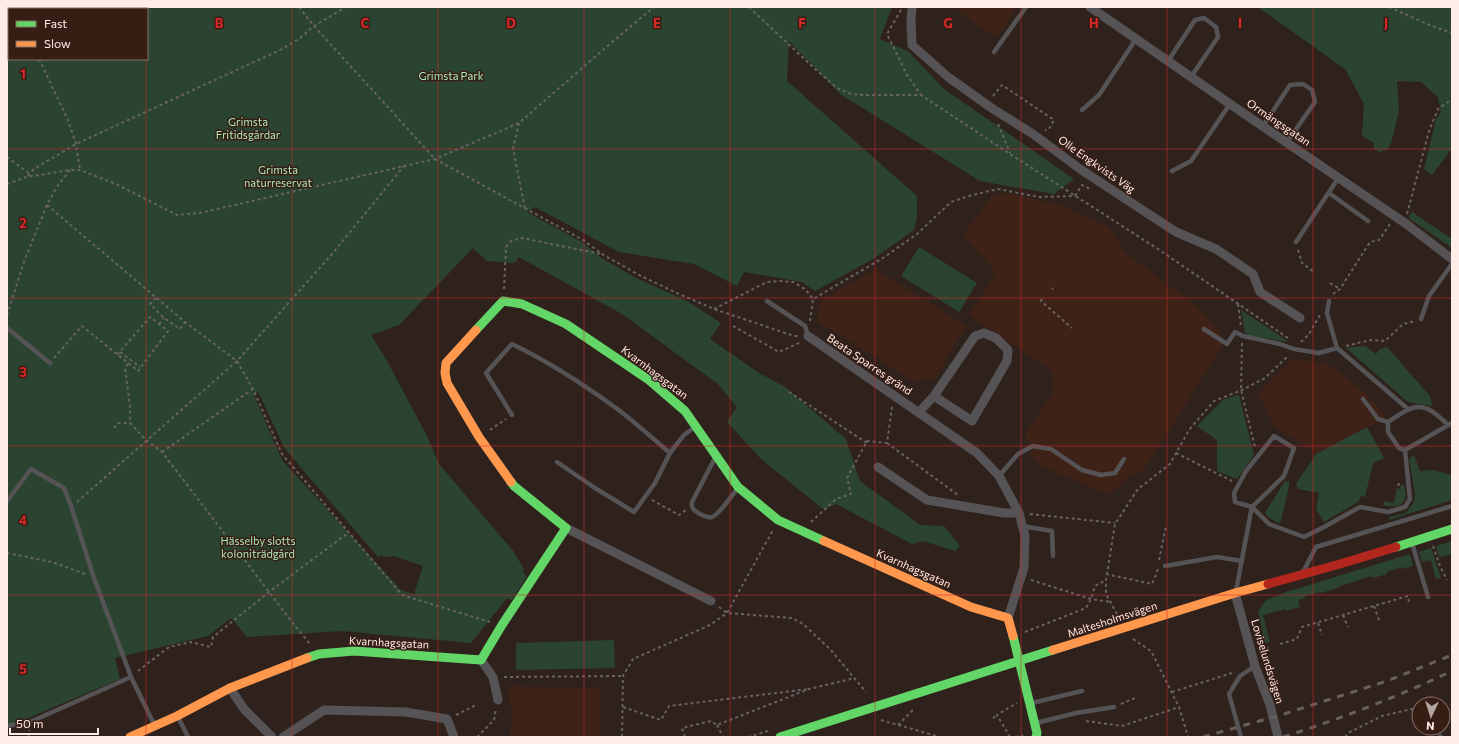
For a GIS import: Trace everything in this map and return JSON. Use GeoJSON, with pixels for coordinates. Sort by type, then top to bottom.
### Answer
{"type":"FeatureCollection","features":[{"type":"Feature","properties":{"kind":"street","name":"Olle Engkvists Väg"},"geometry":{"type":"LineString","coordinates":[[912,7],[912,45],[948,77],[993,109],[1033,134],[1080,169],[1176,232],[1216,249],[1253,274],[1260,292],[1300,318]]}},
{"type":"Feature","properties":{"kind":"street","name":"Ormängsgatan"},"geometry":{"type":"LineString","coordinates":[[1095,8],[1136,39],[1405,223],[1452,259]]}},
{"type":"Feature","properties":{"kind":"street","name":"Kvarnhagsgatan"},"geometry":{"type":"LineString","coordinates":[[503,301],[522,304],[566,324],[649,380],[685,411],[738,487],[778,520],[971,607],[1008,618]]}},
{"type":"Feature","properties":{"kind":"street"},"geometry":{"type":"LineString","coordinates":[[503,301],[446,362],[444,373],[447,383],[479,437],[514,486],[566,528],[712,601]]}},
{"type":"Feature","properties":{"kind":"street"},"geometry":{"type":"LineString","coordinates":[[918,412],[934,396],[975,336],[984,333],[996,338],[1008,350],[1007,361],[972,421],[934,396]]}},
{"type":"Feature","properties":{"kind":"street","name":"Beata Sparres gränd"},"geometry":{"type":"LineString","coordinates":[[810,337],[977,453],[999,476],[1018,513],[1025,536],[1024,568],[1008,618]]}},
{"type":"Feature","properties":{"kind":"street"},"geometry":{"type":"LineString","coordinates":[[878,467],[927,500],[1004,513],[1018,513]]}},
{"type":"Feature","properties":{"kind":"street"},"geometry":{"type":"LineString","coordinates":[[498,700],[493,677],[481,660],[502,625],[566,528]]}},
{"type":"Feature","properties":{"kind":"street","name":"Maltesholmsvägen"},"geometry":{"type":"LineString","coordinates":[[780,737],[1235,593],[1302,575],[1452,529]]}},
{"type":"Feature","properties":{"kind":"street","name":"Loviselundsvägen"},"geometry":{"type":"LineString","coordinates":[[1235,593],[1255,666],[1270,705],[1278,737]]}},
{"type":"Feature","properties":{"kind":"street"},"geometry":{"type":"LineString","coordinates":[[1008,618],[1021,661],[1036,737]]}},
{"type":"Feature","properties":{"kind":"street","name":"Kvarnhagsgatan"},"geometry":{"type":"LineString","coordinates":[[130,737],[177,716],[230,688],[318,654],[354,651],[481,660]]}},
{"type":"Feature","properties":{"kind":"street"},"geometry":{"type":"LineString","coordinates":[[230,688],[244,709],[272,737]]}},
{"type":"Feature","properties":{"kind":"street"},"geometry":{"type":"LineString","coordinates":[[284,737],[324,710],[406,712],[447,719],[454,737]]}},
{"type":"Feature","properties":{"kind":"lane"},"geometry":{"type":"LineString","coordinates":[[994,52],[1026,7]]}},
{"type":"Feature","properties":{"kind":"lane"},"geometry":{"type":"LineString","coordinates":[[1168,61],[1195,20],[1204,18],[1216,27],[1218,36],[1191,77]]}},
{"type":"Feature","properties":{"kind":"lane"},"geometry":{"type":"LineString","coordinates":[[1082,110],[1099,95],[1136,39]]}},
{"type":"Feature","properties":{"kind":"lane"},"geometry":{"type":"LineString","coordinates":[[1263,126],[1290,85],[1303,84],[1312,90],[1315,102],[1287,142]]}},
{"type":"Feature","properties":{"kind":"lane"},"geometry":{"type":"LineString","coordinates":[[1172,171],[1191,161],[1230,104]]}},
{"type":"Feature","properties":{"kind":"lane"},"geometry":{"type":"LineString","coordinates":[[1296,242],[1339,177]]}},
{"type":"Feature","properties":{"kind":"lane"},"geometry":{"type":"LineString","coordinates":[[1329,193],[1368,220]]}},
{"type":"Feature","properties":{"kind":"lane"},"geometry":{"type":"LineString","coordinates":[[1421,319],[1429,296],[1452,264]]}},
{"type":"Feature","properties":{"kind":"lane"},"geometry":{"type":"LineString","coordinates":[[767,301],[805,326],[810,337]]}},
{"type":"Feature","properties":{"kind":"lane"},"geometry":{"type":"LineString","coordinates":[[1329,301],[1326,313],[1337,348],[1408,409]]}},
{"type":"Feature","properties":{"kind":"lane"},"geometry":{"type":"LineString","coordinates":[[7,328],[50,363]]}},
{"type":"Feature","properties":{"kind":"lane"},"geometry":{"type":"LineString","coordinates":[[1204,329],[1227,344],[1235,332],[1243,336],[1319,354],[1337,348]]}},
{"type":"Feature","properties":{"kind":"lane"},"geometry":{"type":"LineString","coordinates":[[512,415],[486,373],[512,344],[540,358],[581,384],[617,409],[670,453]]}},
{"type":"Feature","properties":{"kind":"lane"},"geometry":{"type":"LineString","coordinates":[[1363,399],[1378,419],[1388,422],[1408,409],[1418,406],[1428,408],[1450,424],[1405,450],[1399,448],[1388,432],[1388,422]]}},
{"type":"Feature","properties":{"kind":"lane"},"geometry":{"type":"LineString","coordinates":[[557,462],[634,512],[655,483],[670,453],[684,435],[696,426]]}},
{"type":"Feature","properties":{"kind":"lane"},"geometry":{"type":"LineString","coordinates":[[1235,593],[1253,504],[1284,476],[1294,448],[1274,436],[1246,472],[1234,493],[1235,502],[1253,504],[1269,524],[1304,537],[1324,528],[1360,507],[1388,512],[1405,507],[1410,499],[1405,450]]}},
{"type":"Feature","properties":{"kind":"lane"},"geometry":{"type":"LineString","coordinates":[[999,476],[1018,454],[1033,446],[1051,449],[1082,470],[1101,475],[1115,473],[1124,459]]}},
{"type":"Feature","properties":{"kind":"lane"},"geometry":{"type":"LineString","coordinates":[[716,456],[692,502],[694,510],[706,517],[712,517],[738,487]]}},
{"type":"Feature","properties":{"kind":"lane"},"geometry":{"type":"LineString","coordinates":[[7,502],[31,469],[64,488],[94,578],[131,677],[155,725]]}},
{"type":"Feature","properties":{"kind":"lane"},"geometry":{"type":"LineString","coordinates":[[1302,575],[1316,547],[1452,506]]}},
{"type":"Feature","properties":{"kind":"lane"},"geometry":{"type":"LineString","coordinates":[[1022,526],[1052,531],[1053,556]]}},
{"type":"Feature","properties":{"kind":"lane"},"geometry":{"type":"LineString","coordinates":[[1412,541],[1428,597]]}},
{"type":"Feature","properties":{"kind":"lane"},"geometry":{"type":"LineString","coordinates":[[1165,566],[1217,557],[1242,561]]}},
{"type":"Feature","properties":{"kind":"lane"},"geometry":{"type":"LineString","coordinates":[[1241,737],[1229,694],[1240,676],[1255,666]]}},
{"type":"Feature","properties":{"kind":"lane"},"geometry":{"type":"LineString","coordinates":[[7,726],[30,722],[131,677]]}},
{"type":"Feature","properties":{"kind":"lane"},"geometry":{"type":"LineString","coordinates":[[1029,699],[1082,691]]}},
{"type":"Feature","properties":{"kind":"lane"},"geometry":{"type":"LineString","coordinates":[[1034,723],[1076,712],[1114,707]]}},
{"type":"Feature","properties":{"kind":"lane"},"geometry":{"type":"LineString","coordinates":[[177,716],[188,737]]}},
{"type":"Feature","properties":{"kind":"path"},"geometry":{"type":"LineString","coordinates":[[299,7],[314,26],[434,159],[583,240],[602,254],[639,275],[714,309],[794,336],[810,337]]}},
{"type":"Feature","properties":{"kind":"path"},"geometry":{"type":"LineString","coordinates":[[7,184],[27,176],[34,169],[76,144],[280,50],[299,39],[314,26],[346,7]]}},
{"type":"Feature","properties":{"kind":"path"},"geometry":{"type":"LineString","coordinates":[[27,176],[80,170],[116,184],[177,215],[200,213],[434,159],[519,123],[654,7]]}},
{"type":"Feature","properties":{"kind":"path"},"geometry":{"type":"LineString","coordinates":[[750,7],[837,88],[851,94],[921,95]]}},
{"type":"Feature","properties":{"kind":"path"},"geometry":{"type":"LineString","coordinates":[[902,7],[887,34],[907,75],[921,95],[1158,249],[1290,339],[1294,349],[1265,378],[1214,401],[1189,430],[1170,464],[1138,489],[1115,524],[1106,574],[1106,594],[1117,614]]}},
{"type":"Feature","properties":{"kind":"path"},"geometry":{"type":"LineString","coordinates":[[1389,7],[1452,33]]}},
{"type":"Feature","properties":{"kind":"path"},"geometry":{"type":"LineString","coordinates":[[39,60],[68,120],[76,144],[80,170]]}},
{"type":"Feature","properties":{"kind":"path"},"geometry":{"type":"LineString","coordinates":[[999,88],[1002,85],[1054,120],[1049,129]]}},
{"type":"Feature","properties":{"kind":"path"},"geometry":{"type":"LineString","coordinates":[[1405,223],[1429,131],[1438,109],[1452,99]]}},
{"type":"Feature","properties":{"kind":"path"},"geometry":{"type":"LineString","coordinates":[[996,121],[1010,154]]}},
{"type":"Feature","properties":{"kind":"path"},"geometry":{"type":"LineString","coordinates":[[519,123],[513,148],[525,209]]}},
{"type":"Feature","properties":{"kind":"path"},"geometry":{"type":"LineString","coordinates":[[7,157],[30,174]]}},
{"type":"Feature","properties":{"kind":"path"},"geometry":{"type":"LineString","coordinates":[[71,506],[237,361],[332,254],[404,166]]}},
{"type":"Feature","properties":{"kind":"path"},"geometry":{"type":"LineString","coordinates":[[7,315],[25,259],[47,206],[56,188],[70,170]]}},
{"type":"Feature","properties":{"kind":"path"},"geometry":{"type":"LineString","coordinates":[[1075,196],[1082,185],[1090,189]]}},
{"type":"Feature","properties":{"kind":"path"},"geometry":{"type":"LineString","coordinates":[[813,299],[883,258],[917,234],[952,202],[972,195],[998,189],[1039,197],[1075,196]]}},
{"type":"Feature","properties":{"kind":"path"},"geometry":{"type":"LineString","coordinates":[[47,206],[184,322],[237,361],[253,389],[282,454],[402,594],[502,625]]}},
{"type":"Feature","properties":{"kind":"path"},"geometry":{"type":"LineString","coordinates":[[1332,295],[1340,289],[1370,242],[1379,240],[1395,216]]}},
{"type":"Feature","properties":{"kind":"path"},"geometry":{"type":"LineString","coordinates":[[503,301],[506,247],[511,241],[522,238],[602,254]]}},
{"type":"Feature","properties":{"kind":"path"},"geometry":{"type":"LineString","coordinates":[[1296,242],[1302,263],[1314,272]]}},
{"type":"Feature","properties":{"kind":"path"},"geometry":{"type":"LineString","coordinates":[[714,309],[767,282],[793,282],[805,289],[813,299],[810,337]]}},
{"type":"Feature","properties":{"kind":"path"},"geometry":{"type":"LineString","coordinates":[[1330,283],[1340,289]]}},
{"type":"Feature","properties":{"kind":"path"},"geometry":{"type":"LineString","coordinates":[[156,298],[150,304],[164,318],[180,329],[184,322]]}},
{"type":"Feature","properties":{"kind":"path"},"geometry":{"type":"LineString","coordinates":[[1042,299],[1041,301],[1072,328]]}},
{"type":"Feature","properties":{"kind":"path"},"geometry":{"type":"LineString","coordinates":[[1238,304],[1243,336],[1241,390],[1257,458]]}},
{"type":"Feature","properties":{"kind":"path"},"geometry":{"type":"LineString","coordinates":[[50,363],[82,326],[138,371],[168,331],[150,317],[117,354]]}},
{"type":"Feature","properties":{"kind":"path"},"geometry":{"type":"LineString","coordinates":[[159,324],[164,318]]}},
{"type":"Feature","properties":{"kind":"path"},"geometry":{"type":"LineString","coordinates":[[1337,348],[1370,340],[1386,341],[1403,324],[1421,319]]}},
{"type":"Feature","properties":{"kind":"path"},"geometry":{"type":"LineString","coordinates":[[733,326],[779,352],[810,337]]}},
{"type":"Feature","properties":{"kind":"path"},"geometry":{"type":"LineString","coordinates":[[1308,334],[1313,326]]}},
{"type":"Feature","properties":{"kind":"path"},"geometry":{"type":"LineString","coordinates":[[120,352],[140,367]]}},
{"type":"Feature","properties":{"kind":"path"},"geometry":{"type":"LineString","coordinates":[[128,364],[125,368],[130,406],[130,423],[146,440],[162,452],[318,654]]}},
{"type":"Feature","properties":{"kind":"path"},"geometry":{"type":"LineString","coordinates":[[162,452],[253,389]]}},
{"type":"Feature","properties":{"kind":"path"},"geometry":{"type":"LineString","coordinates":[[789,392],[866,443]]}},
{"type":"Feature","properties":{"kind":"path"},"geometry":{"type":"LineString","coordinates":[[887,443],[894,394]]}},
{"type":"Feature","properties":{"kind":"path"},"geometry":{"type":"LineString","coordinates":[[479,437],[512,415]]}},
{"type":"Feature","properties":{"kind":"path"},"geometry":{"type":"LineString","coordinates":[[114,428],[118,423],[130,423]]}},
{"type":"Feature","properties":{"kind":"path"},"geometry":{"type":"LineString","coordinates":[[800,531],[836,499],[851,494],[847,478],[867,441],[887,443],[961,497],[972,508]]}},
{"type":"Feature","properties":{"kind":"path"},"geometry":{"type":"LineString","coordinates":[[1176,453],[1239,485]]}},
{"type":"Feature","properties":{"kind":"path"},"geometry":{"type":"LineString","coordinates":[[1398,486],[1400,482]]}},
{"type":"Feature","properties":{"kind":"path"},"geometry":{"type":"LineString","coordinates":[[646,496],[680,514],[692,506]]}},
{"type":"Feature","properties":{"kind":"path"},"geometry":{"type":"LineString","coordinates":[[1018,513],[1115,524]]}},
{"type":"Feature","properties":{"kind":"path"},"geometry":{"type":"LineString","coordinates":[[1159,560],[1166,526]]}},
{"type":"Feature","properties":{"kind":"path"},"geometry":{"type":"LineString","coordinates":[[131,677],[169,647],[191,642],[211,647],[213,637],[269,592],[349,532]]}},
{"type":"Feature","properties":{"kind":"path"},"geometry":{"type":"LineString","coordinates":[[1430,536],[1440,566],[1447,580]]}},
{"type":"Feature","properties":{"kind":"path"},"geometry":{"type":"LineString","coordinates":[[7,553],[52,562],[94,578]]}},
{"type":"Feature","properties":{"kind":"path"},"geometry":{"type":"LineString","coordinates":[[1106,574],[1152,584],[1158,567]]}},
{"type":"Feature","properties":{"kind":"path"},"geometry":{"type":"LineString","coordinates":[[1022,577],[1092,599],[1110,602]]}},
{"type":"Feature","properties":{"kind":"path"},"geometry":{"type":"LineString","coordinates":[[1014,637],[1086,608],[1092,599],[1095,586],[1106,580]]}},
{"type":"Feature","properties":{"kind":"path"},"geometry":{"type":"LineString","coordinates":[[1280,644],[1297,639],[1302,627],[1408,596],[1410,603]]}},
{"type":"Feature","properties":{"kind":"path"},"geometry":{"type":"LineString","coordinates":[[712,601],[727,613],[792,618],[804,624],[830,648],[866,692]]}},
{"type":"Feature","properties":{"kind":"path"},"geometry":{"type":"LineString","coordinates":[[1374,606],[1380,623]]}},
{"type":"Feature","properties":{"kind":"path"},"geometry":{"type":"LineString","coordinates":[[1343,615],[1348,627]]}},
{"type":"Feature","properties":{"kind":"path"},"geometry":{"type":"LineString","coordinates":[[1318,623],[1322,635]]}},
{"type":"Feature","properties":{"kind":"path"},"geometry":{"type":"LineString","coordinates":[[1133,639],[1151,652],[1179,707],[1188,737]]}},
{"type":"Feature","properties":{"kind":"path"},"geometry":{"type":"LineString","coordinates":[[1172,692],[1236,672]]}},
{"type":"Feature","properties":{"kind":"path"},"geometry":{"type":"LineString","coordinates":[[493,677],[623,676],[622,737]]}},
{"type":"Feature","properties":{"kind":"path"},"geometry":{"type":"LineString","coordinates":[[623,707],[661,720],[669,706],[809,689],[855,678]]}},
{"type":"Feature","properties":{"kind":"path"},"geometry":{"type":"LineString","coordinates":[[717,725],[809,689]]}},
{"type":"Feature","properties":{"kind":"path"},"geometry":{"type":"LineString","coordinates":[[1114,707],[1135,698]]}},
{"type":"Feature","properties":{"kind":"path"},"geometry":{"type":"LineString","coordinates":[[993,718],[1029,699]]}},
{"type":"Feature","properties":{"kind":"path"},"geometry":{"type":"LineString","coordinates":[[477,737],[494,720],[498,700]]}},
{"type":"Feature","properties":{"kind":"path"},"geometry":{"type":"LineString","coordinates":[[447,719],[476,705]]}},
{"type":"Feature","properties":{"kind":"path"},"geometry":{"type":"LineString","coordinates":[[1082,720],[1122,726],[1179,707]]}},
{"type":"Feature","properties":{"kind":"path"},"geometry":{"type":"LineString","coordinates":[[1345,737],[1348,733],[1382,716],[1411,709]]}},
{"type":"Feature","properties":{"kind":"path"},"geometry":{"type":"LineString","coordinates":[[898,724],[912,711]]}},
{"type":"Feature","properties":{"kind":"path"},"geometry":{"type":"LineString","coordinates":[[997,716],[1010,737]]}},
{"type":"Feature","properties":{"kind":"path"},"geometry":{"type":"LineString","coordinates":[[685,737],[682,728],[711,720],[717,725],[723,737]]}},
{"type":"Feature","properties":{"kind":"path"},"geometry":{"type":"LineString","coordinates":[[881,720],[940,737]]}},
{"type":"Feature","properties":{"kind":"shaded area"},"geometry":{"type":"Polygon","coordinates":[[[953,7],[1017,7],[996,38],[953,7]]]}},
{"type":"Feature","properties":{"kind":"shaded area"},"geometry":{"type":"Polygon","coordinates":[[[1009,193],[1060,205],[1108,226],[1126,253],[1199,308],[1221,332],[1222,347],[1143,471],[1129,477],[1109,495],[1055,472],[1034,461],[1025,433],[1053,393],[1053,372],[969,315],[996,272],[963,236],[992,195],[1009,193]]]}},
{"type":"Feature","properties":{"kind":"shaded area"},"geometry":{"type":"Polygon","coordinates":[[[876,269],[966,326],[935,378],[913,381],[819,322],[817,314],[820,303],[823,299],[876,269]]]}},
{"type":"Feature","properties":{"kind":"shaded area"},"geometry":{"type":"Polygon","coordinates":[[[1292,360],[1325,362],[1366,393],[1386,418],[1316,454],[1273,425],[1258,393],[1292,360]]]}},
{"type":"Feature","properties":{"kind":"shaded area"},"geometry":{"type":"Polygon","coordinates":[[[508,686],[600,689],[601,737],[510,737],[512,715],[508,686]]]}},
{"type":"Feature","properties":{"kind":"green space"},"geometry":{"type":"Polygon","coordinates":[[[7,7],[892,7],[880,39],[909,52],[944,89],[1074,179],[1054,194],[980,181],[840,94],[789,41],[787,81],[917,196],[917,218],[914,230],[873,259],[815,291],[802,282],[744,272],[737,286],[694,264],[619,252],[535,207],[527,212],[582,242],[603,259],[636,278],[687,301],[721,323],[710,339],[759,373],[785,387],[846,439],[860,481],[920,525],[944,526],[960,546],[955,551],[923,541],[912,544],[836,504],[823,509],[761,459],[727,422],[737,407],[718,384],[622,314],[519,257],[515,263],[487,261],[473,248],[399,325],[371,335],[387,361],[427,436],[439,464],[514,552],[524,569],[523,573],[527,576],[512,600],[507,598],[471,643],[342,631],[247,637],[231,618],[208,636],[115,658],[120,679],[7,727],[7,7]],[[258,392],[254,395],[282,460],[401,590],[414,594],[423,566],[394,556],[383,557],[381,555],[378,557],[285,449],[258,392]]]}},
{"type":"Feature","properties":{"kind":"green space"},"geometry":{"type":"Polygon","coordinates":[[[1258,7],[1452,7],[1452,148],[1432,175],[1424,169],[1436,119],[1441,112],[1438,97],[1421,82],[1397,81],[1399,111],[1391,143],[1386,151],[1383,149],[1382,153],[1374,149],[1374,143],[1362,136],[1364,104],[1345,69],[1258,7]]]}},
{"type":"Feature","properties":{"kind":"green space"},"geometry":{"type":"Polygon","coordinates":[[[1412,212],[1452,239],[1452,248],[1410,219],[1409,216],[1412,212]]]}},
{"type":"Feature","properties":{"kind":"green space"},"geometry":{"type":"Polygon","coordinates":[[[919,247],[977,283],[959,312],[901,276],[919,247]]]}},
{"type":"Feature","properties":{"kind":"green space"},"geometry":{"type":"Polygon","coordinates":[[[1241,310],[1289,342],[1252,336],[1245,333],[1241,310]]]}},
{"type":"Feature","properties":{"kind":"green space"},"geometry":{"type":"Polygon","coordinates":[[[1365,346],[1376,354],[1380,349],[1387,347],[1430,396],[1432,406],[1408,402],[1346,348],[1365,346]]]}},
{"type":"Feature","properties":{"kind":"green space"},"geometry":{"type":"Polygon","coordinates":[[[1239,395],[1254,455],[1237,479],[1217,471],[1217,440],[1197,426],[1224,399],[1239,395]]]}},
{"type":"Feature","properties":{"kind":"green space"},"geometry":{"type":"Polygon","coordinates":[[[1367,427],[1384,458],[1373,463],[1365,497],[1361,496],[1358,502],[1324,522],[1316,509],[1319,493],[1298,489],[1296,484],[1316,454],[1367,427]]]}},
{"type":"Feature","properties":{"kind":"green space"},"geometry":{"type":"Polygon","coordinates":[[[1414,455],[1420,471],[1433,470],[1452,475],[1452,500],[1389,520],[1389,517],[1406,513],[1414,502],[1415,493],[1409,459],[1414,455]]]}},
{"type":"Feature","properties":{"kind":"green space"},"geometry":{"type":"Polygon","coordinates":[[[1285,481],[1289,482],[1289,486],[1281,521],[1278,523],[1268,517],[1265,513],[1285,481]]]}},
{"type":"Feature","properties":{"kind":"green space"},"geometry":{"type":"Polygon","coordinates":[[[1401,485],[1404,485],[1405,494],[1402,504],[1393,506],[1383,505],[1384,501],[1394,503],[1397,488],[1400,489],[1401,485]]]}},
{"type":"Feature","properties":{"kind":"green space"},"geometry":{"type":"Polygon","coordinates":[[[1452,541],[1452,554],[1439,557],[1436,546],[1452,541]]]}},
{"type":"Feature","properties":{"kind":"green space"},"geometry":{"type":"Polygon","coordinates":[[[1431,548],[1441,578],[1436,579],[1431,560],[1422,562],[1419,552],[1431,548]]]}},
{"type":"Feature","properties":{"kind":"green space"},"geometry":{"type":"Polygon","coordinates":[[[1410,554],[1413,566],[1402,569],[1401,567],[1387,572],[1387,574],[1373,578],[1372,576],[1321,593],[1305,596],[1305,598],[1298,600],[1300,607],[1286,611],[1285,609],[1263,615],[1270,642],[1265,643],[1258,612],[1265,601],[1286,592],[1410,554]]]}},
{"type":"Feature","properties":{"kind":"green space"},"geometry":{"type":"Polygon","coordinates":[[[614,640],[615,668],[516,670],[516,643],[614,640]]]}},
{"type":"Feature","properties":{"kind":"railway"},"geometry":{"type":"LineString","coordinates":[[1203,737],[1284,714],[1387,681],[1452,655]]}},
{"type":"Feature","properties":{"kind":"railway"},"geometry":{"type":"LineString","coordinates":[[1283,737],[1368,707],[1452,671]]}},
{"type":"Feature","properties":{"kind":"traffic: fast"},"geometry":{"type":"LineString","coordinates":[[476,330],[503,301],[522,304],[566,324],[649,380],[685,411],[738,487],[778,520],[824,541]]}},
{"type":"Feature","properties":{"kind":"traffic: fast"},"geometry":{"type":"LineString","coordinates":[[307,658],[319,654],[354,651],[481,660],[502,625],[566,528],[511,482]]}},
{"type":"Feature","properties":{"kind":"traffic: fast"},"geometry":{"type":"LineString","coordinates":[[1396,547],[1452,529]]}},
{"type":"Feature","properties":{"kind":"traffic: fast"},"geometry":{"type":"LineString","coordinates":[[1013,636],[1037,733],[1036,737]]}},
{"type":"Feature","properties":{"kind":"traffic: fast"},"geometry":{"type":"LineString","coordinates":[[780,737],[1053,650]]}},
{"type":"Feature","properties":{"kind":"traffic: slow"},"geometry":{"type":"LineString","coordinates":[[476,330],[446,363],[445,373],[447,383],[479,437],[511,482]]}},
{"type":"Feature","properties":{"kind":"traffic: slow"},"geometry":{"type":"LineString","coordinates":[[824,541],[971,607],[1008,618],[1013,636]]}},
{"type":"Feature","properties":{"kind":"traffic: slow"},"geometry":{"type":"LineString","coordinates":[[1053,650],[1268,584]]}},
{"type":"Feature","properties":{"kind":"traffic: slow"},"geometry":{"type":"LineString","coordinates":[[130,737],[177,716],[230,688],[307,658]]}},
{"type":"Feature","properties":{"kind":"traffic: jam"},"geometry":{"type":"LineString","coordinates":[[1268,584],[1396,547]]}},
{"type":"Feature","properties":{"kind":"park label","name":"Grimsta Park"},"geometry":{"type":"Point","coordinates":[451,75]}},
{"type":"Feature","properties":{"kind":"park label","name":"Grimsta Fritidsgårdar"},"geometry":{"type":"Point","coordinates":[248,127]}},
{"type":"Feature","properties":{"kind":"park label","name":"Grimsta naturreservat"},"geometry":{"type":"Point","coordinates":[278,175]}},
{"type":"Feature","properties":{"kind":"park label","name":"Hässelby slotts koloniträdgård"},"geometry":{"type":"Point","coordinates":[258,546]}}]}
